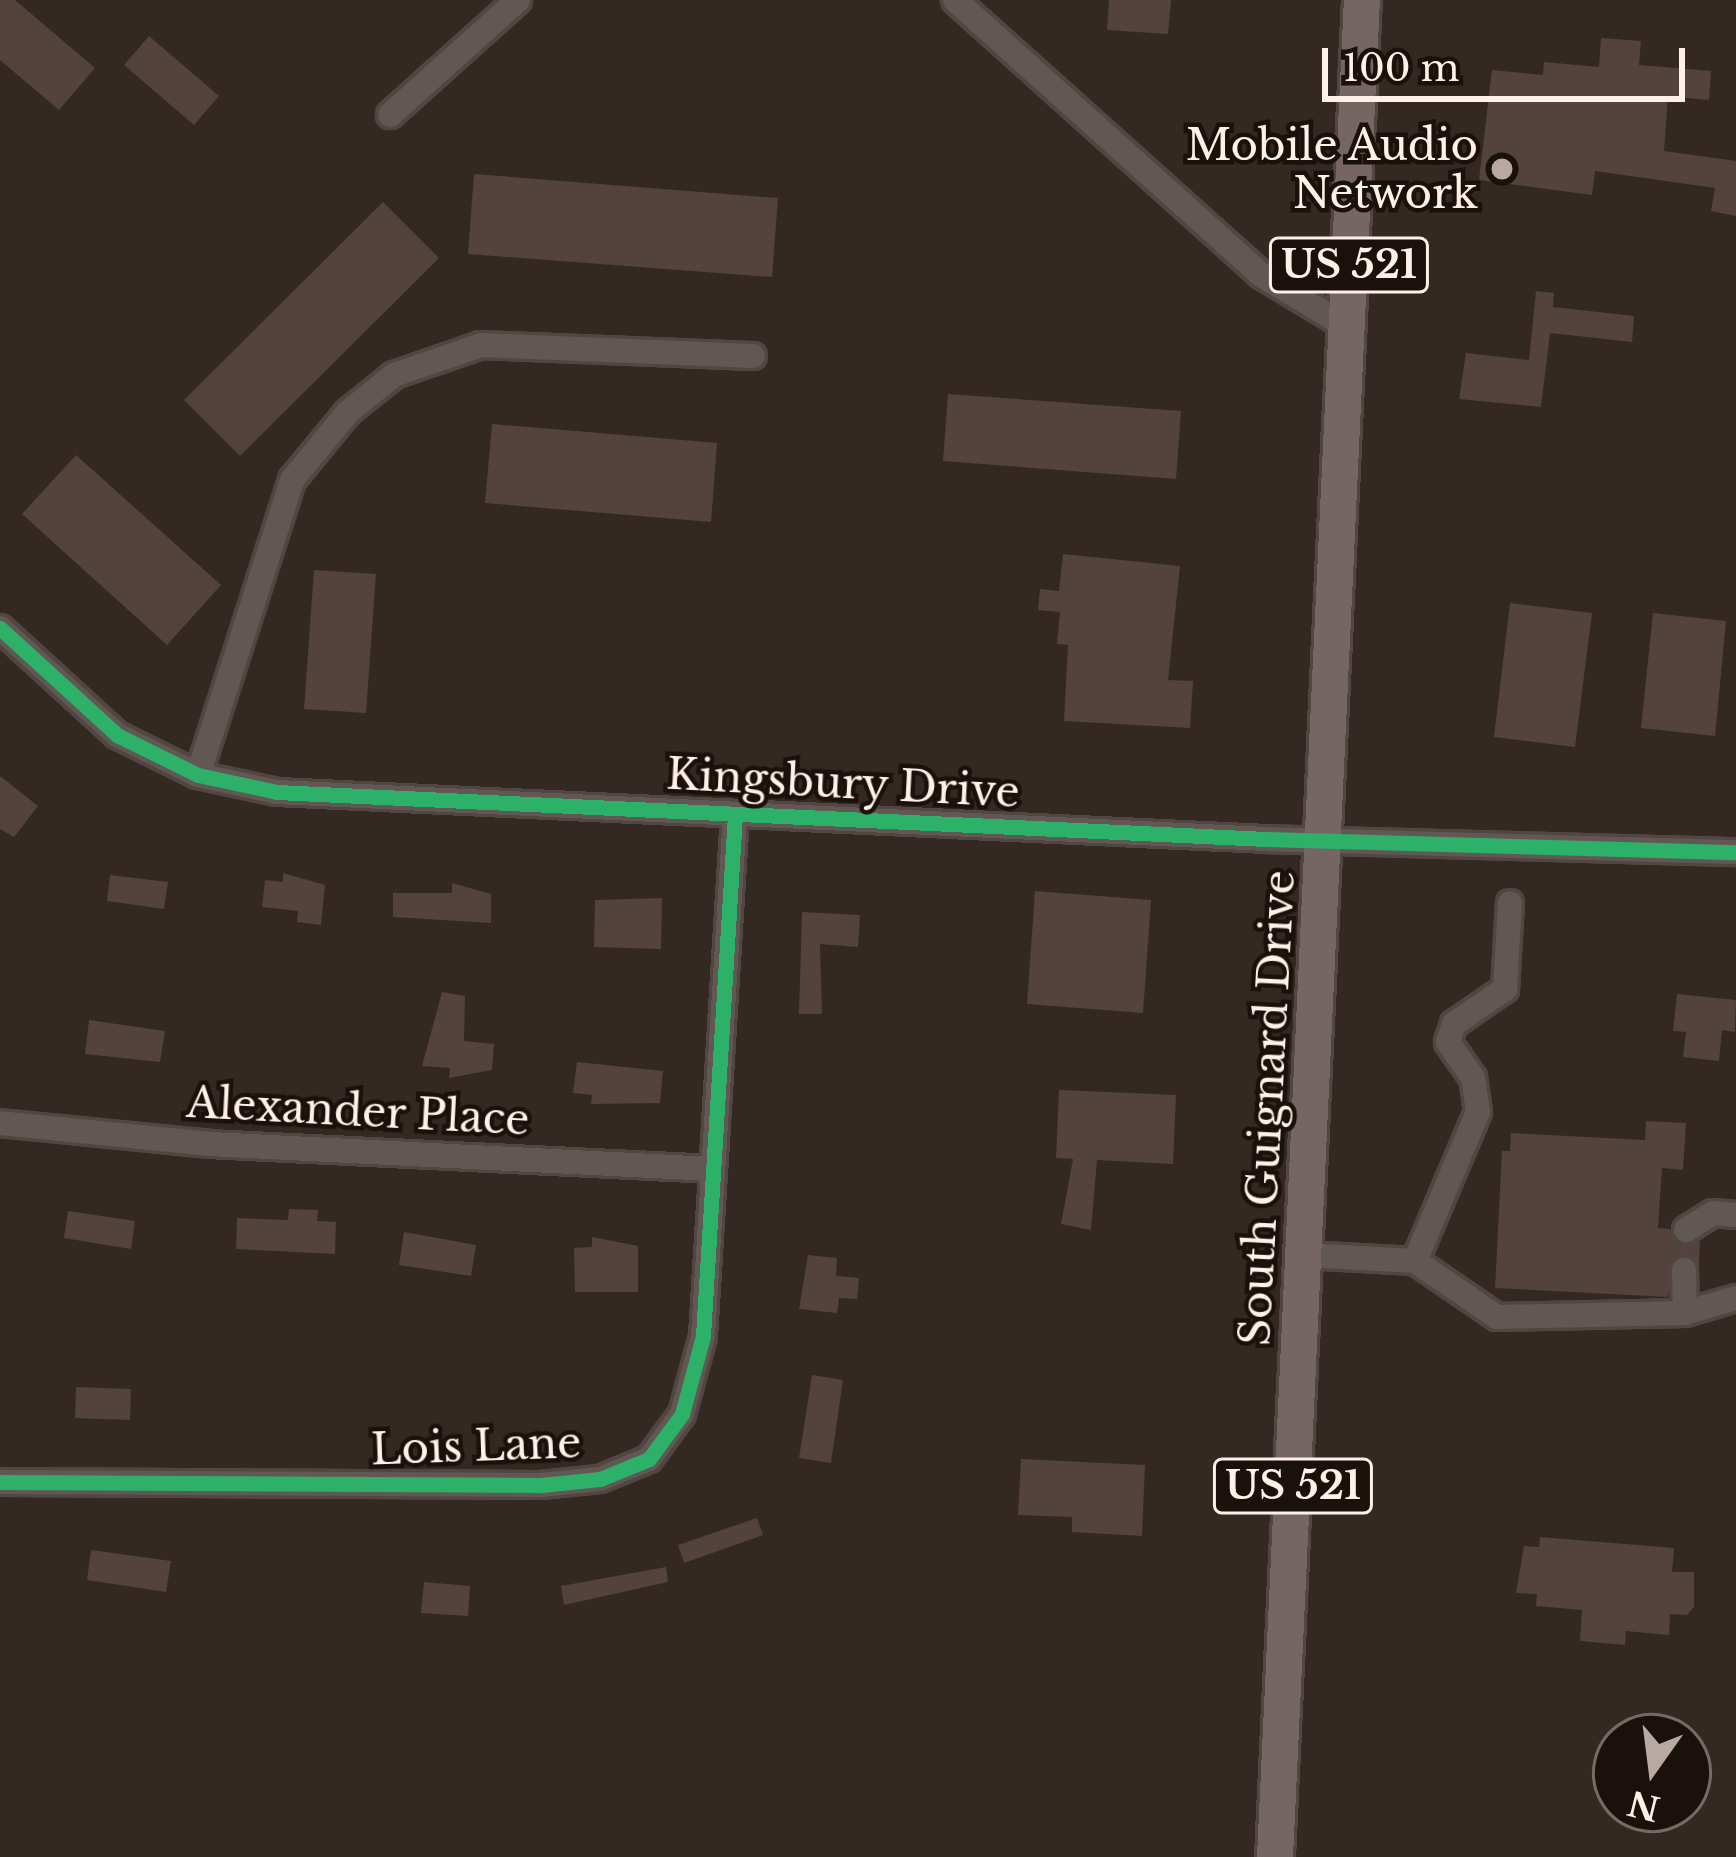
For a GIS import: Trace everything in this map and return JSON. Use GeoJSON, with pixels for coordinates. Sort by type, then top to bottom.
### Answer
{"type":"FeatureCollection","features":[{"type":"Feature","properties":{"kind":"highway","name":"South Guignard Drive"},"geometry":{"type":"LineString","coordinates":[[1275,1857],[1362,1]]}},
{"type":"Feature","properties":{"kind":"street"},"geometry":{"type":"LineString","coordinates":[[390,115],[518,0]]}},
{"type":"Feature","properties":{"kind":"street"},"geometry":{"type":"LineString","coordinates":[[955,0],[1261,275],[1346,326]]}},
{"type":"Feature","properties":{"kind":"street"},"geometry":{"type":"LineString","coordinates":[[198,775],[292,480],[348,412],[394,375],[481,345],[753,356]]}},
{"type":"Feature","properties":{"kind":"street","name":"Kingsbury Drive"},"geometry":{"type":"LineString","coordinates":[[0,628],[117,735],[198,775],[278,792],[1325,839],[1736,852]]}},
{"type":"Feature","properties":{"kind":"street","name":"Lois Lane"},"geometry":{"type":"LineString","coordinates":[[0,1482],[499,1486],[631,1471],[667,1441],[694,1379],[736,814]]}},
{"type":"Feature","properties":{"kind":"street"},"geometry":{"type":"LineString","coordinates":[[1415,1261],[1478,1112],[1473,1078],[1448,1042],[1454,1024],[1505,988],[1510,903]]}},
{"type":"Feature","properties":{"kind":"street","name":"Alexander Place"},"geometry":{"type":"LineString","coordinates":[[0,1123],[209,1144],[712,1169]]}},
{"type":"Feature","properties":{"kind":"street"},"geometry":{"type":"LineString","coordinates":[[1686,1230],[1714,1213],[1736,1215]]}},
{"type":"Feature","properties":{"kind":"street"},"geometry":{"type":"LineString","coordinates":[[1305,1255],[1415,1261],[1497,1317],[1685,1313],[1736,1298]]}},
{"type":"Feature","properties":{"kind":"street"},"geometry":{"type":"LineString","coordinates":[[1684,1270],[1685,1313]]}},
{"type":"Feature","properties":{"kind":"building"},"geometry":{"type":"Polygon","coordinates":[[[0,0],[15,0],[95,68],[59,110],[0,60],[0,0]]]}},
{"type":"Feature","properties":{"kind":"building"},"geometry":{"type":"Polygon","coordinates":[[[1109,0],[1171,0],[1168,34],[1107,30],[1109,0]]]}},
{"type":"Feature","properties":{"kind":"building"},"geometry":{"type":"Polygon","coordinates":[[[149,36],[219,96],[194,125],[124,65],[149,36]]]}},
{"type":"Feature","properties":{"kind":"building"},"geometry":{"type":"Polygon","coordinates":[[[1601,38],[1641,41],[1639,65],[1711,71],[1709,100],[1668,96],[1664,151],[1736,161],[1736,216],[1711,211],[1715,188],[1595,171],[1592,195],[1479,180],[1492,70],[1543,75],[1544,62],[1599,67],[1601,38]]]}},
{"type":"Feature","properties":{"kind":"building"},"geometry":{"type":"Polygon","coordinates":[[[474,174],[778,198],[772,277],[468,254],[474,174]]]}},
{"type":"Feature","properties":{"kind":"building"},"geometry":{"type":"Polygon","coordinates":[[[383,202],[439,258],[240,456],[184,400],[383,202]]]}},
{"type":"Feature","properties":{"kind":"building"},"geometry":{"type":"Polygon","coordinates":[[[1536,291],[1554,293],[1553,307],[1634,316],[1632,342],[1550,333],[1541,407],[1459,399],[1466,353],[1529,360],[1536,291]]]}},
{"type":"Feature","properties":{"kind":"building"},"geometry":{"type":"Polygon","coordinates":[[[948,394],[1181,411],[1176,479],[943,461],[948,394]]]}},
{"type":"Feature","properties":{"kind":"building"},"geometry":{"type":"Polygon","coordinates":[[[492,424],[717,443],[711,522],[485,503],[492,424]]]}},
{"type":"Feature","properties":{"kind":"building"},"geometry":{"type":"Polygon","coordinates":[[[76,455],[221,585],[167,645],[22,514],[76,455]]]}},
{"type":"Feature","properties":{"kind":"building"},"geometry":{"type":"Polygon","coordinates":[[[1063,554],[1180,566],[1168,680],[1193,681],[1190,728],[1064,721],[1068,645],[1057,644],[1060,612],[1038,610],[1040,589],[1059,591],[1063,554]]]}},
{"type":"Feature","properties":{"kind":"building"},"geometry":{"type":"Polygon","coordinates":[[[314,570],[376,574],[366,713],[304,709],[314,570]]]}},
{"type":"Feature","properties":{"kind":"building"},"geometry":{"type":"Polygon","coordinates":[[[1510,603],[1592,613],[1575,747],[1494,737],[1510,603]]]}},
{"type":"Feature","properties":{"kind":"building"},"geometry":{"type":"Polygon","coordinates":[[[1653,613],[1726,621],[1715,736],[1641,728],[1653,613]]]}},
{"type":"Feature","properties":{"kind":"building"},"geometry":{"type":"Polygon","coordinates":[[[0,776],[38,806],[14,837],[0,829],[0,776]]]}},
{"type":"Feature","properties":{"kind":"building"},"geometry":{"type":"Polygon","coordinates":[[[283,873],[325,885],[321,925],[297,922],[298,911],[262,907],[265,880],[283,882],[283,873]]]}},
{"type":"Feature","properties":{"kind":"building"},"geometry":{"type":"Polygon","coordinates":[[[110,875],[168,882],[164,909],[107,901],[110,875]]]}},
{"type":"Feature","properties":{"kind":"building"},"geometry":{"type":"Polygon","coordinates":[[[452,883],[491,894],[491,923],[393,917],[393,893],[452,893],[452,883]]]}},
{"type":"Feature","properties":{"kind":"building"},"geometry":{"type":"Polygon","coordinates":[[[1035,891],[1151,900],[1143,1013],[1027,1004],[1035,891]]]}},
{"type":"Feature","properties":{"kind":"building"},"geometry":{"type":"Polygon","coordinates":[[[662,898],[661,949],[594,947],[595,900],[662,898]]]}},
{"type":"Feature","properties":{"kind":"building"},"geometry":{"type":"Polygon","coordinates":[[[802,912],[860,915],[858,947],[820,944],[822,1014],[799,1014],[802,912]]]}},
{"type":"Feature","properties":{"kind":"building"},"geometry":{"type":"Polygon","coordinates":[[[442,992],[465,996],[464,1041],[494,1044],[492,1070],[449,1078],[450,1068],[422,1066],[442,992]]]}},
{"type":"Feature","properties":{"kind":"building"},"geometry":{"type":"Polygon","coordinates":[[[1677,994],[1736,1000],[1735,1032],[1722,1030],[1719,1061],[1683,1057],[1686,1032],[1673,1031],[1677,994]]]}},
{"type":"Feature","properties":{"kind":"building"},"geometry":{"type":"Polygon","coordinates":[[[89,1020],[165,1031],[160,1062],[85,1054],[89,1020]]]}},
{"type":"Feature","properties":{"kind":"building"},"geometry":{"type":"Polygon","coordinates":[[[577,1062],[663,1071],[660,1103],[591,1104],[592,1095],[573,1093],[577,1062]]]}},
{"type":"Feature","properties":{"kind":"building"},"geometry":{"type":"Polygon","coordinates":[[[1059,1090],[1176,1095],[1173,1164],[1097,1160],[1091,1230],[1061,1224],[1073,1159],[1056,1158],[1059,1090]]]}},
{"type":"Feature","properties":{"kind":"building"},"geometry":{"type":"Polygon","coordinates":[[[1646,1121],[1686,1123],[1683,1170],[1662,1168],[1658,1228],[1670,1229],[1679,1245],[1700,1240],[1699,1265],[1691,1255],[1675,1257],[1668,1297],[1495,1288],[1502,1151],[1510,1151],[1511,1133],[1645,1140],[1646,1121]]]}},
{"type":"Feature","properties":{"kind":"building"},"geometry":{"type":"Polygon","coordinates":[[[289,1209],[318,1210],[317,1221],[336,1222],[335,1254],[236,1249],[237,1218],[288,1220],[289,1209]]]}},
{"type":"Feature","properties":{"kind":"building"},"geometry":{"type":"Polygon","coordinates":[[[68,1211],[135,1221],[131,1249],[64,1238],[68,1211]]]}},
{"type":"Feature","properties":{"kind":"building"},"geometry":{"type":"Polygon","coordinates":[[[404,1232],[476,1245],[471,1276],[399,1265],[404,1232]]]}},
{"type":"Feature","properties":{"kind":"building"},"geometry":{"type":"Polygon","coordinates":[[[592,1237],[638,1246],[638,1292],[575,1292],[574,1248],[592,1247],[592,1237]]]}},
{"type":"Feature","properties":{"kind":"building"},"geometry":{"type":"Polygon","coordinates":[[[808,1255],[837,1258],[836,1276],[859,1278],[857,1299],[839,1298],[837,1313],[799,1309],[808,1255]]]}},
{"type":"Feature","properties":{"kind":"building"},"geometry":{"type":"Polygon","coordinates":[[[812,1375],[843,1380],[831,1463],[799,1458],[812,1375]]]}},
{"type":"Feature","properties":{"kind":"building"},"geometry":{"type":"Polygon","coordinates":[[[76,1387],[131,1389],[130,1420],[75,1418],[76,1387]]]}},
{"type":"Feature","properties":{"kind":"building"},"geometry":{"type":"Polygon","coordinates":[[[1021,1459],[1145,1465],[1142,1536],[1072,1532],[1072,1517],[1018,1515],[1021,1459]]]}},
{"type":"Feature","properties":{"kind":"building"},"geometry":{"type":"Polygon","coordinates":[[[757,1518],[763,1535],[684,1563],[678,1545],[757,1518]]]}},
{"type":"Feature","properties":{"kind":"building"},"geometry":{"type":"Polygon","coordinates":[[[1540,1537],[1674,1548],[1672,1572],[1694,1572],[1694,1607],[1687,1615],[1670,1614],[1669,1635],[1626,1631],[1625,1645],[1580,1641],[1582,1610],[1536,1606],[1537,1594],[1516,1593],[1524,1546],[1539,1547],[1540,1537]]]}},
{"type":"Feature","properties":{"kind":"building"},"geometry":{"type":"Polygon","coordinates":[[[91,1550],[171,1561],[166,1592],[87,1580],[91,1550]]]}},
{"type":"Feature","properties":{"kind":"building"},"geometry":{"type":"Polygon","coordinates":[[[666,1567],[668,1582],[564,1605],[561,1586],[666,1567]]]}},
{"type":"Feature","properties":{"kind":"building"},"geometry":{"type":"Polygon","coordinates":[[[424,1582],[470,1586],[468,1616],[421,1613],[424,1582]]]}},
{"type":"Feature","properties":{"kind":"cycle path"},"geometry":{"type":"LineString","coordinates":[[0,628],[117,735],[198,775],[277,792],[1265,839],[1736,852]]}},
{"type":"Feature","properties":{"kind":"cycle path"},"geometry":{"type":"LineString","coordinates":[[0,1482],[541,1485],[600,1479],[649,1459],[682,1414],[703,1336],[735,814]]}},
{"type":"Feature","properties":{"kind":"place","name":"Mobile Audio Network"},"geometry":{"type":"Point","coordinates":[1502,169]}}]}
